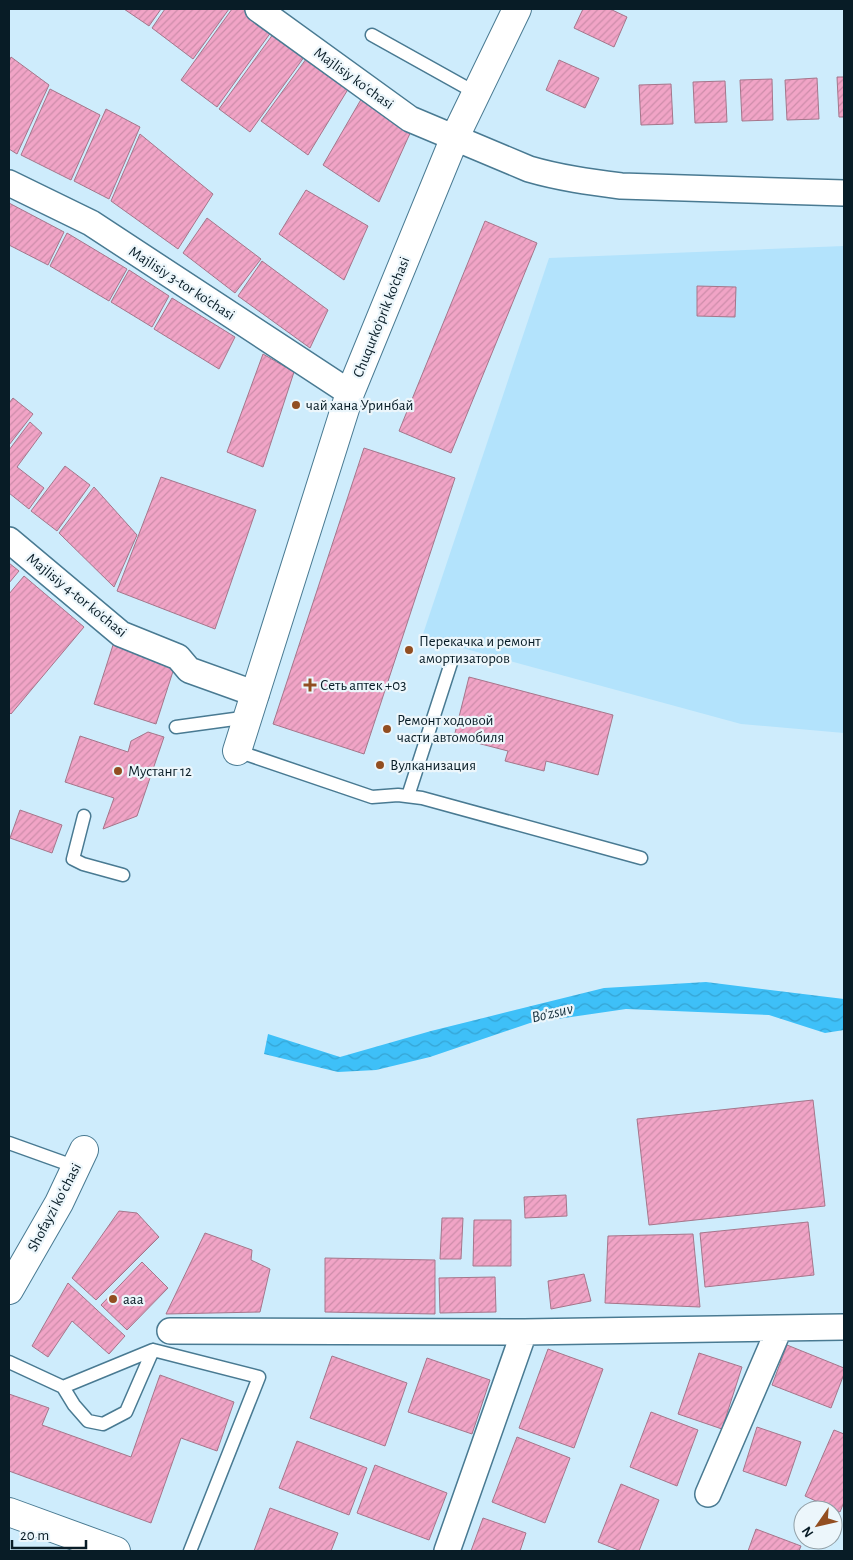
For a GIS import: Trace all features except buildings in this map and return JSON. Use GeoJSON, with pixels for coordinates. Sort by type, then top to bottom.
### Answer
{"type":"FeatureCollection","features":[{"type":"Feature","properties":{"kind":"street","name":"Majlisiy koʻchasi"},"geometry":{"type":"LineString","coordinates":[[258,9],[410,119],[455,136],[529,169],[549,175],[589,182],[654,188],[844,194]]}},
{"type":"Feature","properties":{"kind":"street","name":"Chuqurko'prik ko'chasi"},"geometry":{"type":"LineString","coordinates":[[237,751],[350,393],[455,136],[517,9]]}},
{"type":"Feature","properties":{"kind":"street","name":"Majlisiy 3-tor ko'chasi"},"geometry":{"type":"LineString","coordinates":[[9,183],[91,223],[350,393]]}},
{"type":"Feature","properties":{"kind":"street","name":"Majlisiy 4-tor ko'chasi"},"geometry":{"type":"LineString","coordinates":[[9,540],[121,634],[178,658],[190,670],[252,705]]}},
{"type":"Feature","properties":{"kind":"street","name":"Shofayzi koʻchasi"},"geometry":{"type":"LineString","coordinates":[[9,1290],[59,1203],[80,1159]]}},
{"type":"Feature","properties":{"kind":"street"},"geometry":{"type":"LineString","coordinates":[[708,1494],[779,1328]]}},
{"type":"Feature","properties":{"kind":"street"},"geometry":{"type":"LineString","coordinates":[[170,1331],[524,1332],[843,1328]]}},
{"type":"Feature","properties":{"kind":"street"},"geometry":{"type":"LineString","coordinates":[[447,1551],[524,1332]]}},
{"type":"Feature","properties":{"kind":"street"},"geometry":{"type":"LineString","coordinates":[[9,1512],[116,1551]]}},
{"type":"Feature","properties":{"kind":"lane"},"geometry":{"type":"LineString","coordinates":[[372,35],[476,93]]}},
{"type":"Feature","properties":{"kind":"lane"},"geometry":{"type":"LineString","coordinates":[[408,796],[451,663]]}},
{"type":"Feature","properties":{"kind":"lane"},"geometry":{"type":"LineString","coordinates":[[176,727],[252,705]]}},
{"type":"Feature","properties":{"kind":"lane"},"geometry":{"type":"LineString","coordinates":[[237,751],[372,797],[408,796],[422,798],[641,858]]}},
{"type":"Feature","properties":{"kind":"lane"},"geometry":{"type":"LineString","coordinates":[[84,816],[73,859],[83,864],[123,875]]}},
{"type":"Feature","properties":{"kind":"lane"},"geometry":{"type":"LineString","coordinates":[[9,1143],[80,1159]]}},
{"type":"Feature","properties":{"kind":"lane"},"geometry":{"type":"LineString","coordinates":[[9,1362],[63,1387],[74,1405],[88,1421],[104,1424],[126,1412],[153,1350]]}},
{"type":"Feature","properties":{"kind":"lane"},"geometry":{"type":"LineString","coordinates":[[63,1387],[153,1350],[259,1377],[190,1551]]}},
{"type":"Feature","properties":{"kind":"shaded area"},"geometry":{"type":"Polygon","coordinates":[[[844,246],[844,733],[741,724],[422,637],[549,258],[844,246]]]}},
{"type":"Feature","properties":{"kind":"water","name":"Bo'zsuv"},"geometry":{"type":"Polygon","coordinates":[[[706,982],[844,999],[844,1030],[825,1033],[769,1015],[626,1009],[530,1023],[430,1057],[376,1070],[338,1072],[264,1054],[268,1034],[340,1057],[431,1031],[604,988],[706,982]]]}},
{"type":"Feature","properties":{"kind":"place","name":"чай хана Уринбай"},"geometry":{"type":"Point","coordinates":[296,405]}},
{"type":"Feature","properties":{"kind":"place","name":"Перекачка и ремонт амортизаторов"},"geometry":{"type":"Point","coordinates":[409,650]}},
{"type":"Feature","properties":{"kind":"place","name":"Сеть аптек +03"},"geometry":{"type":"Point","coordinates":[310,685]}},
{"type":"Feature","properties":{"kind":"place","name":"Ремонт ходовой части автомобиля"},"geometry":{"type":"Point","coordinates":[387,729]}},
{"type":"Feature","properties":{"kind":"place","name":"Вулканизация"},"geometry":{"type":"Point","coordinates":[380,765]}},
{"type":"Feature","properties":{"kind":"place","name":"Мустанг 12"},"geometry":{"type":"Point","coordinates":[118,771]}},
{"type":"Feature","properties":{"kind":"place","name":"ааа"},"geometry":{"type":"Point","coordinates":[113,1299]}}]}
